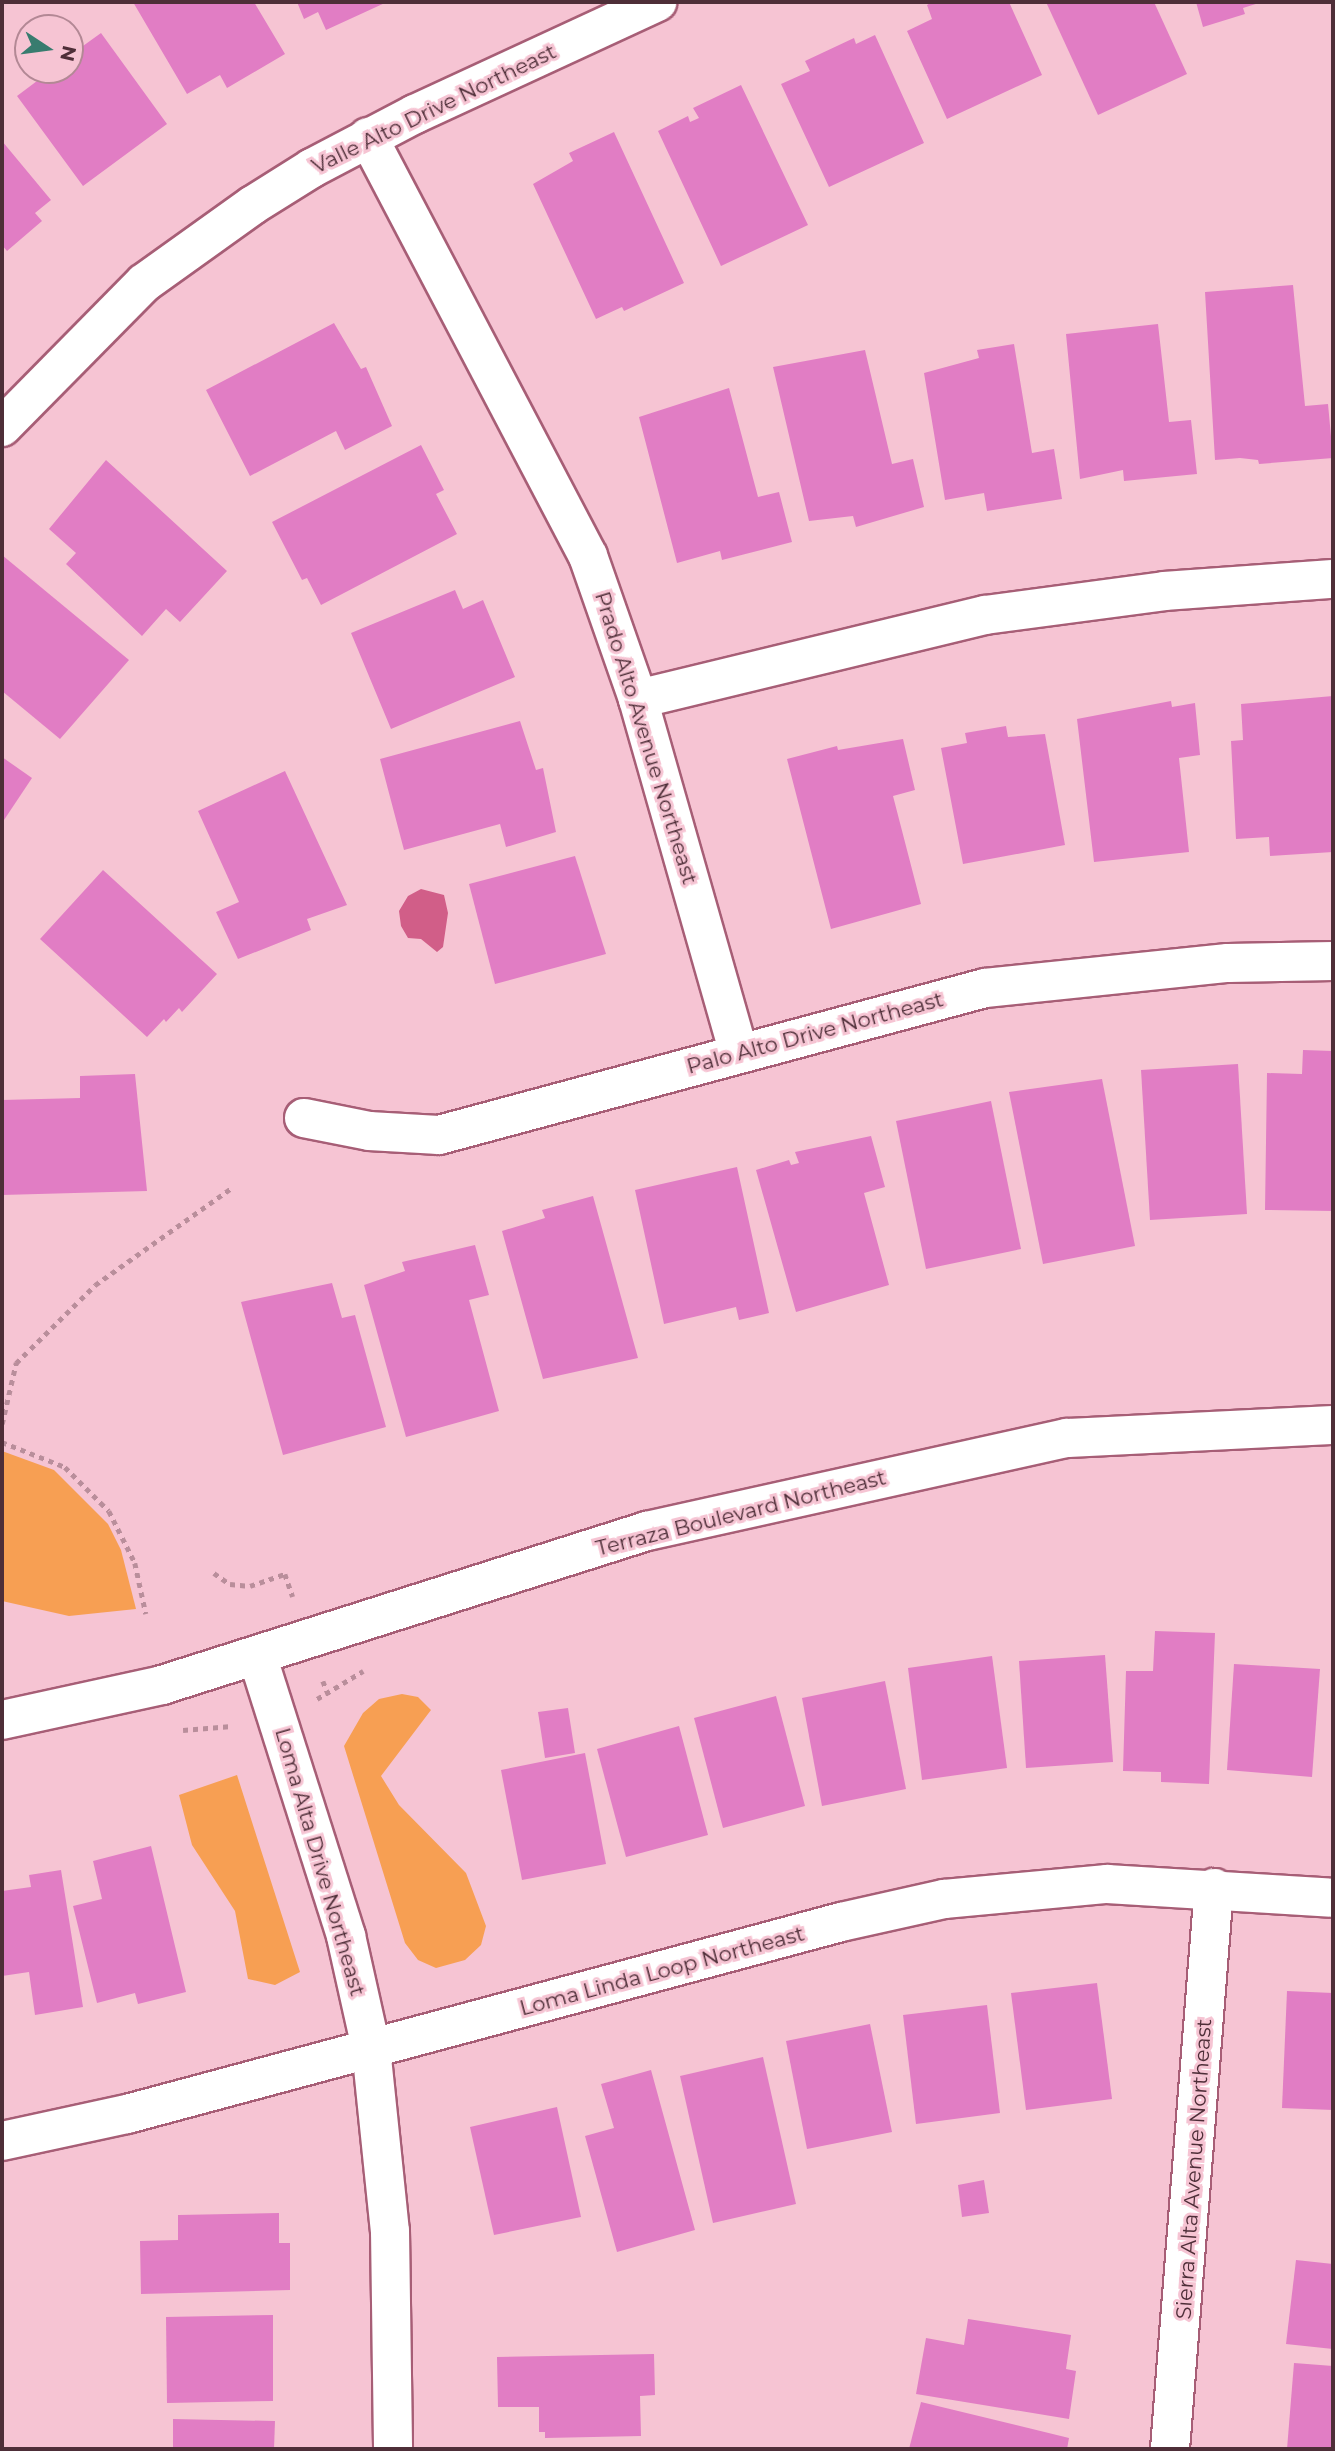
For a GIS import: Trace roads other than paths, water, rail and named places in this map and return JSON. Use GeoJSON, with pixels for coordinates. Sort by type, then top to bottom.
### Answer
{"type":"FeatureCollection","features":[{"type":"Feature","properties":{"kind":"street","name":"Valle Alto Drive Northeast"},"geometry":{"type":"LineString","coordinates":[[2,427],[144,283],[253,205],[368,138],[657,2]]}},
{"type":"Feature","properties":{"kind":"street","name":"Prado Alto Avenue Northeast"},"geometry":{"type":"LineString","coordinates":[[368,138],[560,496],[614,622],[739,1053]]}},
{"type":"Feature","properties":{"kind":"street"},"geometry":{"type":"LineString","coordinates":[[638,699],[985,615],[1164,591],[1333,579]]}},
{"type":"Feature","properties":{"kind":"street","name":"Palo Alto Drive Northeast"},"geometry":{"type":"LineString","coordinates":[[304,1118],[369,1131],[439,1135],[985,988],[1228,963],[1333,961]]}},
{"type":"Feature","properties":{"kind":"street","name":"Terraza Boulevard Northeast"},"geometry":{"type":"LineString","coordinates":[[2,1720],[162,1685],[647,1531],[1068,1438],[1333,1425]]}},
{"type":"Feature","properties":{"kind":"street","name":"Loma Alta Drive Northeast"},"geometry":{"type":"LineString","coordinates":[[257,1655],[342,1924],[371,2049],[390,2231],[393,2449]]}},
{"type":"Feature","properties":{"kind":"street","name":"Loma Linda Loop Northeast"},"geometry":{"type":"LineString","coordinates":[[2,2141],[127,2115],[944,1899],[1049,1886],[1214,1888],[1333,1898]]}},
{"type":"Feature","properties":{"kind":"street","name":"Sierra Alta Avenue Northeast"},"geometry":{"type":"LineString","coordinates":[[1170,2449],[1214,1888]]}}]}
